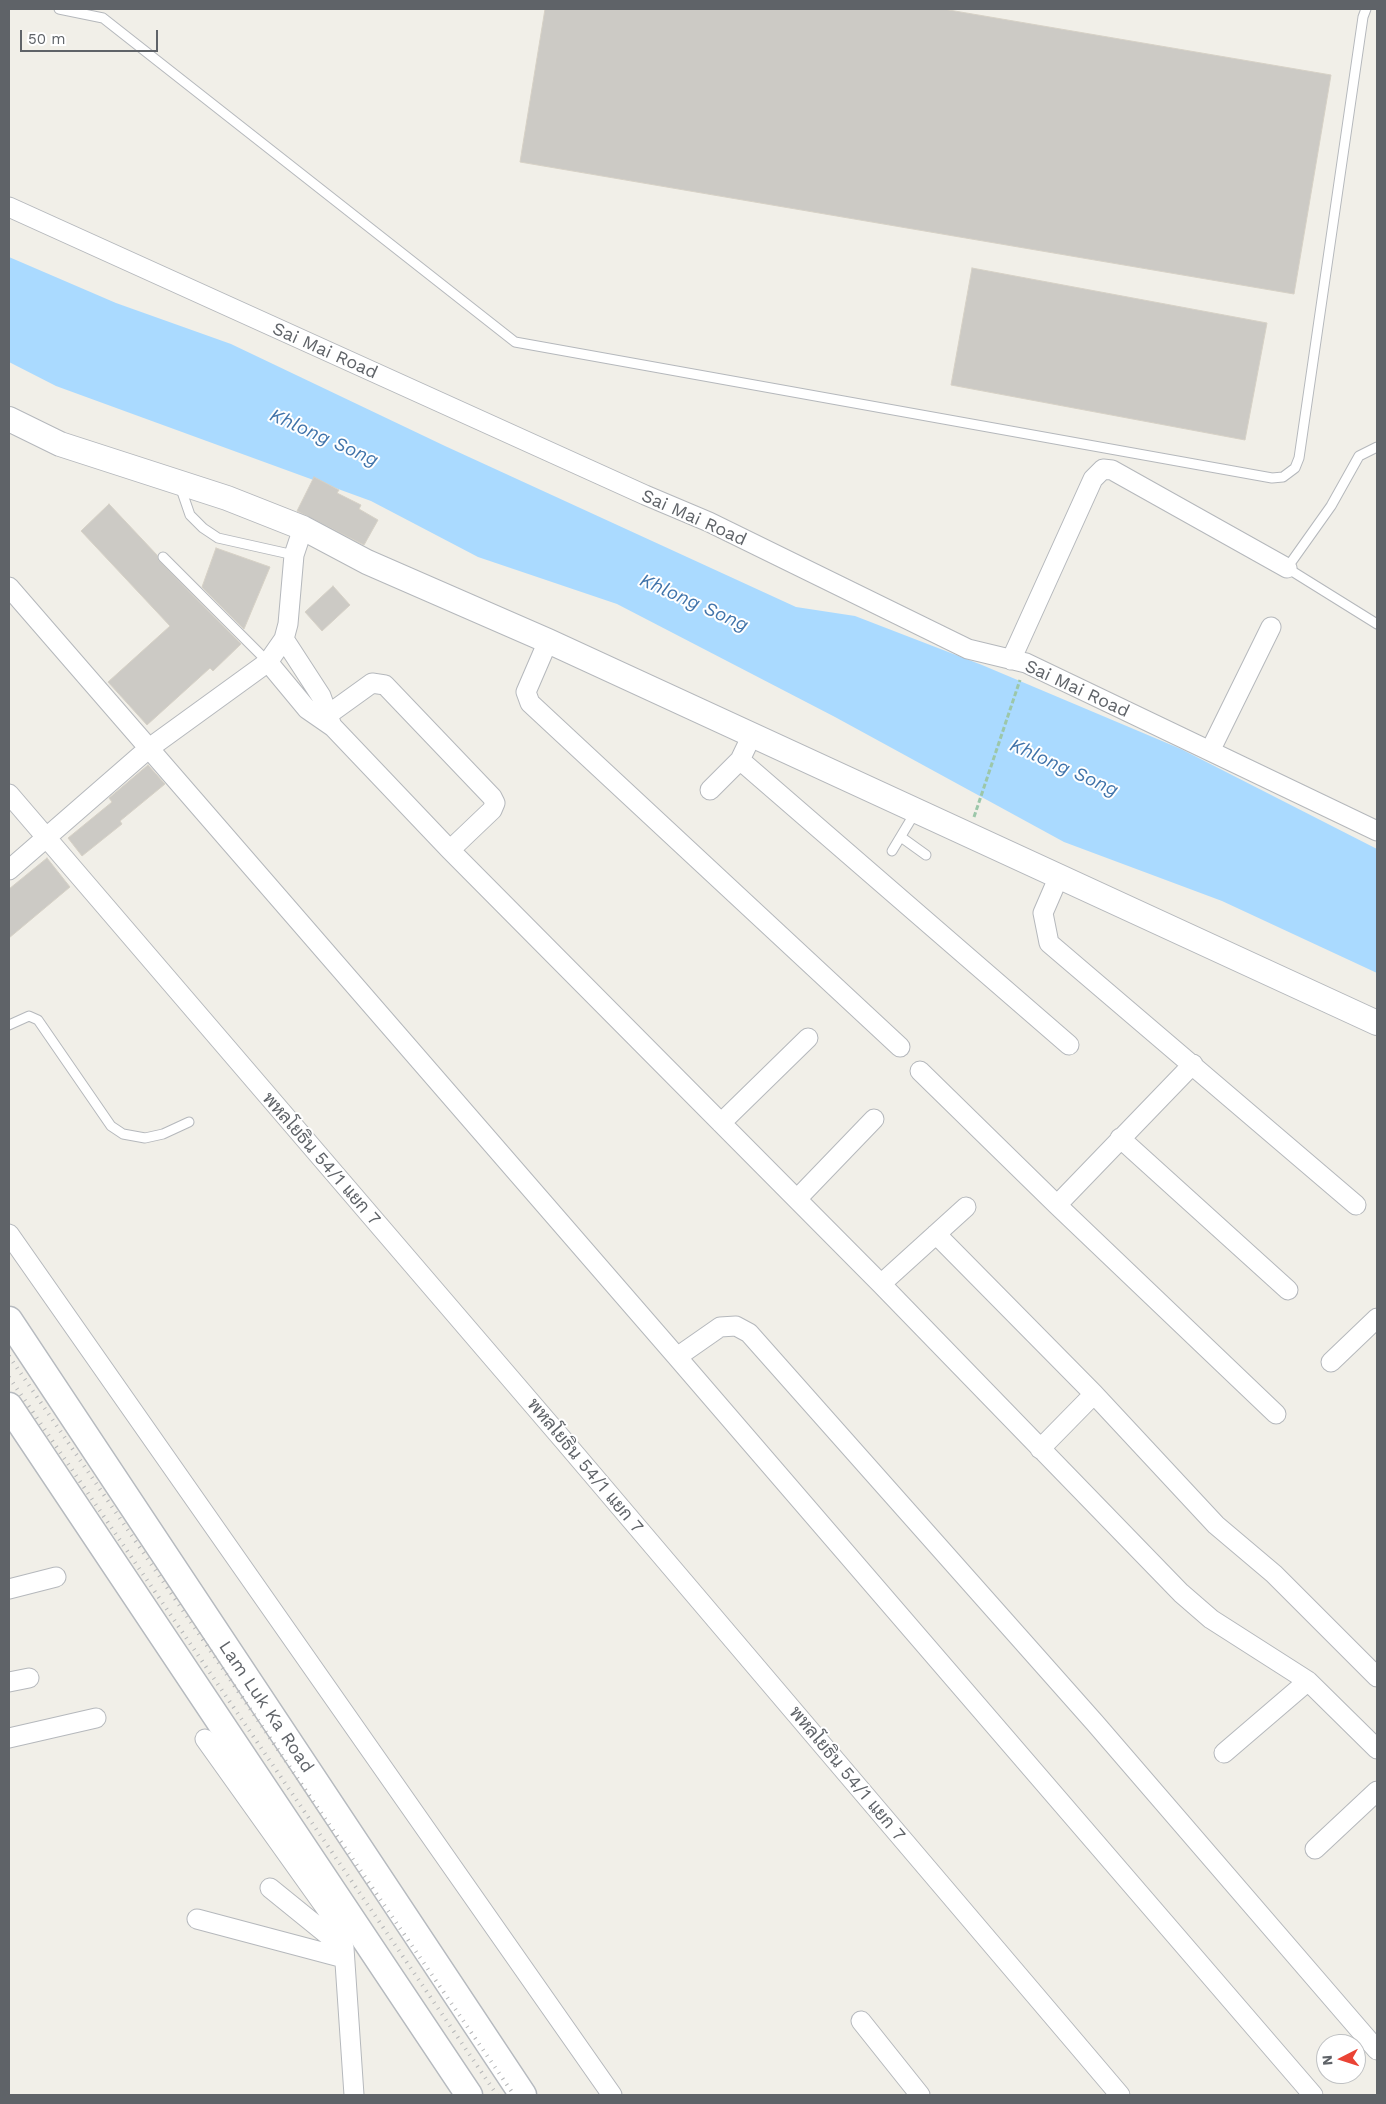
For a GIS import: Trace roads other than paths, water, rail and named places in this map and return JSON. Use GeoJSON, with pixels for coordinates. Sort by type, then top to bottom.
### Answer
{"type":"FeatureCollection","features":[{"type":"Feature","properties":{"kind":"main road","name":"Lam Luk Ka Road"},"geometry":{"type":"LineString","coordinates":[[9,1320],[523,2095]]}},
{"type":"Feature","properties":{"kind":"main road"},"geometry":{"type":"LineString","coordinates":[[9,1406],[469,2095]]}},
{"type":"Feature","properties":{"kind":"street","name":"Sai Mai Road"},"geometry":{"type":"LineString","coordinates":[[9,207],[645,496],[709,522],[968,649],[1016,668],[1026,663],[1377,831]]}},
{"type":"Feature","properties":{"kind":"street"},"geometry":{"type":"LineString","coordinates":[[9,419],[60,444],[227,498],[303,528],[367,562],[548,641],[1377,1023]]}},
{"type":"Feature","properties":{"kind":"street"},"geometry":{"type":"LineString","coordinates":[[1016,668],[1093,479],[1103,469],[1112,470],[1287,568]]}},
{"type":"Feature","properties":{"kind":"street"},"geometry":{"type":"LineString","coordinates":[[9,870],[148,749],[268,662],[284,639],[288,624],[294,555],[303,528]]}},
{"type":"Feature","properties":{"kind":"street"},"geometry":{"type":"LineString","coordinates":[[9,587],[1313,2095]]}},
{"type":"Feature","properties":{"kind":"street"},"geometry":{"type":"LineString","coordinates":[[1210,751],[1271,627]]}},
{"type":"Feature","properties":{"kind":"street"},"geometry":{"type":"LineString","coordinates":[[284,639],[321,696],[328,720]]}},
{"type":"Feature","properties":{"kind":"street"},"geometry":{"type":"LineString","coordinates":[[548,641],[526,692],[530,704],[900,1047]]}},
{"type":"Feature","properties":{"kind":"street"},"geometry":{"type":"LineString","coordinates":[[268,662],[307,709],[328,720],[450,850],[881,1284],[1195,1606],[1211,1619],[1308,1681],[1374,1739]]}},
{"type":"Feature","properties":{"kind":"street"},"geometry":{"type":"LineString","coordinates":[[328,720],[372,683],[385,685],[492,797],[495,802],[492,810],[450,850]]}},
{"type":"Feature","properties":{"kind":"street"},"geometry":{"type":"LineString","coordinates":[[710,790],[740,760],[752,735]]}},
{"type":"Feature","properties":{"kind":"street"},"geometry":{"type":"LineString","coordinates":[[740,760],[1069,1045]]}},
{"type":"Feature","properties":{"kind":"street","name":"พหลโยธิน 54/1 แยก 7"},"geometry":{"type":"LineString","coordinates":[[9,794],[1120,2095]]}},
{"type":"Feature","properties":{"kind":"street"},"geometry":{"type":"LineString","coordinates":[[1060,876],[1043,913],[1049,943],[1356,1205]]}},
{"type":"Feature","properties":{"kind":"street"},"geometry":{"type":"LineString","coordinates":[[721,1123],[808,1038]]}},
{"type":"Feature","properties":{"kind":"street"},"geometry":{"type":"LineString","coordinates":[[1057,1205],[1193,1064]]}},
{"type":"Feature","properties":{"kind":"street"},"geometry":{"type":"LineString","coordinates":[[920,1070],[1057,1205],[1276,1414]]}},
{"type":"Feature","properties":{"kind":"street"},"geometry":{"type":"LineString","coordinates":[[797,1199],[874,1120]]}},
{"type":"Feature","properties":{"kind":"street"},"geometry":{"type":"LineString","coordinates":[[1120,1138],[1288,1290]]}},
{"type":"Feature","properties":{"kind":"street"},"geometry":{"type":"LineString","coordinates":[[881,1284],[966,1207]]}},
{"type":"Feature","properties":{"kind":"street"},"geometry":{"type":"LineString","coordinates":[[9,1234],[612,2095]]}},
{"type":"Feature","properties":{"kind":"street"},"geometry":{"type":"LineString","coordinates":[[936,1234],[1094,1394],[1216,1525],[1274,1574],[1377,1677]]}},
{"type":"Feature","properties":{"kind":"street"},"geometry":{"type":"LineString","coordinates":[[1331,1362],[1377,1318]]}},
{"type":"Feature","properties":{"kind":"street"},"geometry":{"type":"LineString","coordinates":[[677,1358],[720,1327],[736,1326],[749,1333],[1101,1730],[1377,2050]]}},
{"type":"Feature","properties":{"kind":"street"},"geometry":{"type":"LineString","coordinates":[[1040,1448],[1094,1394]]}},
{"type":"Feature","properties":{"kind":"street"},"geometry":{"type":"LineString","coordinates":[[9,1589],[56,1577]]}},
{"type":"Feature","properties":{"kind":"street"},"geometry":{"type":"LineString","coordinates":[[9,1682],[29,1678]]}},
{"type":"Feature","properties":{"kind":"street"},"geometry":{"type":"LineString","coordinates":[[1224,1753],[1308,1681]]}},
{"type":"Feature","properties":{"kind":"street"},"geometry":{"type":"LineString","coordinates":[[9,1738],[96,1718]]}},
{"type":"Feature","properties":{"kind":"street"},"geometry":{"type":"LineString","coordinates":[[205,1739],[337,1924],[344,1953],[354,2095]]}},
{"type":"Feature","properties":{"kind":"street"},"geometry":{"type":"LineString","coordinates":[[1315,1850],[1377,1791]]}},
{"type":"Feature","properties":{"kind":"street"},"geometry":{"type":"LineString","coordinates":[[270,1888],[344,1953]]}},
{"type":"Feature","properties":{"kind":"street"},"geometry":{"type":"LineString","coordinates":[[197,1919],[344,1953]]}},
{"type":"Feature","properties":{"kind":"street"},"geometry":{"type":"LineString","coordinates":[[861,2022],[920,2095]]}},
{"type":"Feature","properties":{"kind":"lane"},"geometry":{"type":"LineString","coordinates":[[59,9],[103,18],[515,342],[1272,478],[1283,477],[1295,468],[1299,458],[1361,27],[1366,9]]}},
{"type":"Feature","properties":{"kind":"lane"},"geometry":{"type":"LineString","coordinates":[[1377,447],[1359,456],[1331,506],[1287,568],[1377,624]]}},
{"type":"Feature","properties":{"kind":"lane"},"geometry":{"type":"LineString","coordinates":[[179,483],[190,515],[203,528],[218,538],[294,555]]}},
{"type":"Feature","properties":{"kind":"lane"},"geometry":{"type":"LineString","coordinates":[[163,557],[268,662]]}},
{"type":"Feature","properties":{"kind":"lane"},"geometry":{"type":"LineString","coordinates":[[892,851],[916,811]]}},
{"type":"Feature","properties":{"kind":"lane"},"geometry":{"type":"LineString","coordinates":[[901,837],[926,854]]}},
{"type":"Feature","properties":{"kind":"lane"},"geometry":{"type":"LineString","coordinates":[[9,1025],[29,1016],[38,1020],[111,1126],[123,1134],[144,1138],[162,1134],[189,1122]]}},
{"type":"Feature","properties":{"kind":"water","name":"Khlong Song"},"geometry":{"type":"Polygon","coordinates":[[[9,257],[116,303],[231,344],[445,446],[796,607],[855,616],[982,665],[1181,749],[1377,849],[1377,973],[1222,901],[1064,842],[835,717],[617,604],[478,557],[371,501],[56,386],[9,362],[9,257]]]}},
{"type":"Feature","properties":{"kind":"railway"},"geometry":{"type":"LineString","coordinates":[[9,1356],[514,2095]]}},
{"type":"Feature","properties":{"kind":"railway"},"geometry":{"type":"LineString","coordinates":[[9,1377],[497,2095]]}}]}
